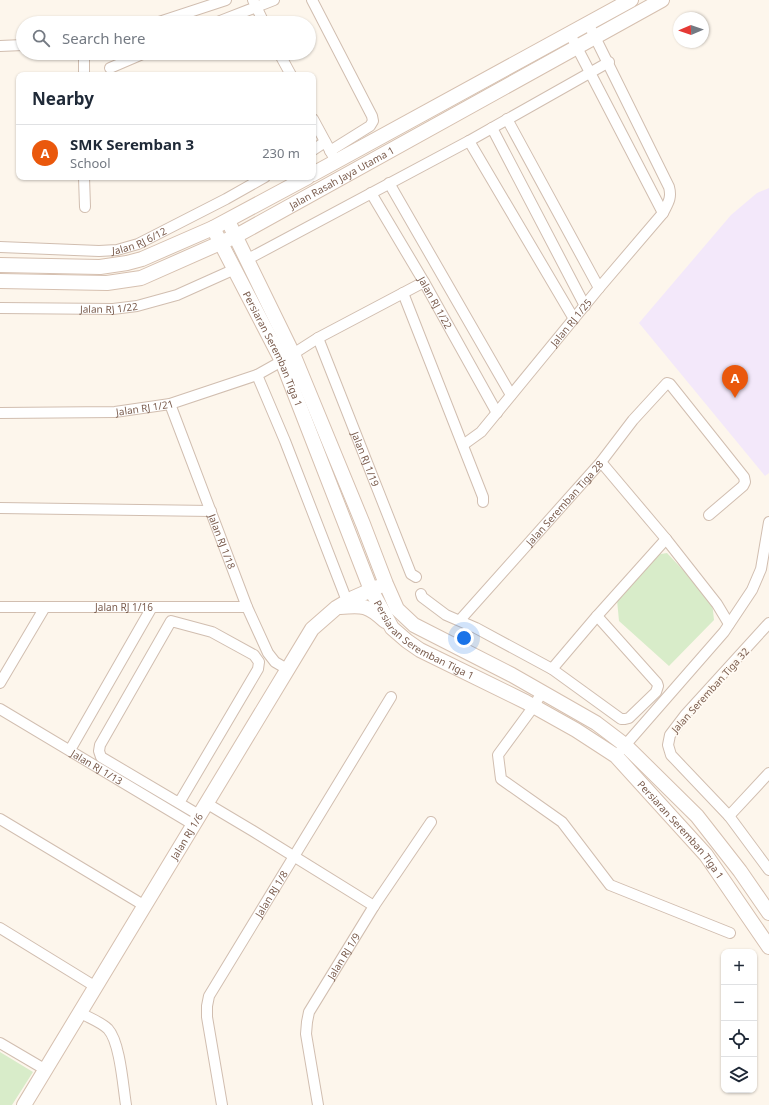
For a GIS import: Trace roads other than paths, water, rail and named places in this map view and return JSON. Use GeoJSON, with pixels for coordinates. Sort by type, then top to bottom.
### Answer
{"type":"FeatureCollection","features":[{"type":"Feature","properties":{"kind":"main road","name":"Jalan Rasah Jaya Utama 1"},"geometry":{"type":"LineString","coordinates":[[316,170],[330,152],[570,34],[631,0]]}},
{"type":"Feature","properties":{"kind":"main road","name":"Jalan Rasah Jaya Utama 1"},"geometry":{"type":"LineString","coordinates":[[0,281],[107,283],[141,278],[236,236],[595,37],[655,2]]}},
{"type":"Feature","properties":{"kind":"main road","name":"Jalan Rasah Jaya Utama 1"},"geometry":{"type":"LineString","coordinates":[[0,265],[100,267],[142,259],[228,221],[303,180]]}},
{"type":"Feature","properties":{"kind":"main road","name":"Persiaran Seremban Tiga 1"},"geometry":{"type":"LineString","coordinates":[[228,221],[248,259],[287,357],[371,590],[392,628],[406,641],[420,650],[534,706],[576,730],[616,756],[706,855],[769,947]]}},
{"type":"Feature","properties":{"kind":"main road","name":"Persiaran Seremban Tiga 1"},"geometry":{"type":"LineString","coordinates":[[213,228],[235,269],[287,357],[363,524],[397,609],[414,625],[542,692],[596,723],[625,745],[698,816],[740,871],[769,913]]}},
{"type":"Feature","properties":{"kind":"main road","name":"Jalan RJ 1/6"},"geometry":{"type":"LineString","coordinates":[[24,1105],[312,629],[341,604],[386,584]]}},
{"type":"Feature","properties":{"kind":"main road"},"geometry":{"type":"LineString","coordinates":[[341,604],[360,606],[373,610],[392,628]]}},
{"type":"Feature","properties":{"kind":"street"},"geometry":{"type":"LineString","coordinates":[[172,16],[200,4],[226,0]]}},
{"type":"Feature","properties":{"kind":"street"},"geometry":{"type":"LineString","coordinates":[[229,16],[254,3],[274,0]]}},
{"type":"Feature","properties":{"kind":"street"},"geometry":{"type":"LineString","coordinates":[[312,0],[372,116],[373,121],[370,126],[330,152],[316,150]]}},
{"type":"Feature","properties":{"kind":"street"},"geometry":{"type":"LineString","coordinates":[[254,3],[260,16]]}},
{"type":"Feature","properties":{"kind":"street"},"geometry":{"type":"LineString","coordinates":[[248,259],[469,141],[609,62],[588,23]]}},
{"type":"Feature","properties":{"kind":"street"},"geometry":{"type":"LineString","coordinates":[[570,34],[663,213]]}},
{"type":"Feature","properties":{"kind":"street"},"geometry":{"type":"LineString","coordinates":[[0,46],[16,45]]}},
{"type":"Feature","properties":{"kind":"street"},"geometry":{"type":"LineString","coordinates":[[84,60],[84,72]]}},
{"type":"Feature","properties":{"kind":"street"},"geometry":{"type":"LineString","coordinates":[[110,68],[129,60]]}},
{"type":"Feature","properties":{"kind":"street"},"geometry":{"type":"LineString","coordinates":[[282,60],[288,72]]}},
{"type":"Feature","properties":{"kind":"street","name":"Jalan RJ 1/25"},"geometry":{"type":"LineString","coordinates":[[463,444],[481,432],[599,288],[663,213],[670,200],[671,194],[669,187],[609,62]]}},
{"type":"Feature","properties":{"kind":"street"},"geometry":{"type":"LineString","coordinates":[[507,119],[599,288]]}},
{"type":"Feature","properties":{"kind":"street"},"geometry":{"type":"LineString","coordinates":[[316,125],[330,152]]}},
{"type":"Feature","properties":{"kind":"street"},"geometry":{"type":"LineString","coordinates":[[492,128],[585,306]]}},
{"type":"Feature","properties":{"kind":"street"},"geometry":{"type":"LineString","coordinates":[[469,141],[574,319]]}},
{"type":"Feature","properties":{"kind":"street"},"geometry":{"type":"LineString","coordinates":[[84,180],[85,207]]}},
{"type":"Feature","properties":{"kind":"street","name":"Jalan RJ 6/12"},"geometry":{"type":"LineString","coordinates":[[0,246],[99,251],[117,250],[138,244],[260,180]]}},
{"type":"Feature","properties":{"kind":"street","name":"Jalan RJ 1/22"},"geometry":{"type":"LineString","coordinates":[[389,183],[511,395]]}},
{"type":"Feature","properties":{"kind":"street","name":"Jalan RJ 1/22"},"geometry":{"type":"LineString","coordinates":[[371,193],[424,282],[497,413]]}},
{"type":"Feature","properties":{"kind":"street","name":"Jalan RJ 1/22"},"geometry":{"type":"LineString","coordinates":[[0,308],[113,309],[137,306],[177,295],[235,269]]}},
{"type":"Feature","properties":{"kind":"street","name":"Jalan RJ 1/21"},"geometry":{"type":"LineString","coordinates":[[0,413],[115,412],[170,404],[257,374],[318,338],[424,282]]}},
{"type":"Feature","properties":{"kind":"street"},"geometry":{"type":"LineString","coordinates":[[403,293],[484,497],[484,502]]}},
{"type":"Feature","properties":{"kind":"street","name":"Jalan RJ 1/19"},"geometry":{"type":"LineString","coordinates":[[318,338],[411,574],[416,578]]}},
{"type":"Feature","properties":{"kind":"street"},"geometry":{"type":"LineString","coordinates":[[257,374],[285,441],[341,604]]}},
{"type":"Feature","properties":{"kind":"street","name":"Jalan Seremban Tiga 28"},"geometry":{"type":"LineString","coordinates":[[460,620],[601,462],[633,420],[666,383],[670,384],[744,477],[745,482],[743,486],[709,515]]}},
{"type":"Feature","properties":{"kind":"street","name":"Jalan RJ 1/18"},"geometry":{"type":"LineString","coordinates":[[170,404],[247,607],[268,653],[272,658],[287,669]]}},
{"type":"Feature","properties":{"kind":"street"},"geometry":{"type":"LineString","coordinates":[[601,462],[666,539],[717,604],[729,624]]}},
{"type":"Feature","properties":{"kind":"street"},"geometry":{"type":"LineString","coordinates":[[0,508],[211,511]]}},
{"type":"Feature","properties":{"kind":"street"},"geometry":{"type":"LineString","coordinates":[[616,756],[724,632],[752,590],[761,569],[769,522]]}},
{"type":"Feature","properties":{"kind":"street"},"geometry":{"type":"LineString","coordinates":[[552,669],[666,539]]}},
{"type":"Feature","properties":{"kind":"street"},"geometry":{"type":"LineString","coordinates":[[421,594],[422,597],[446,615],[460,620],[552,669],[621,719],[629,718],[656,692],[658,686],[655,680],[597,616]]}},
{"type":"Feature","properties":{"kind":"street","name":"Jalan RJ 1/16"},"geometry":{"type":"LineString","coordinates":[[0,607],[247,607]]}},
{"type":"Feature","properties":{"kind":"street"},"geometry":{"type":"LineString","coordinates":[[0,683],[45,607]]}},
{"type":"Feature","properties":{"kind":"street"},"geometry":{"type":"LineString","coordinates":[[70,750],[152,607]]}},
{"type":"Feature","properties":{"kind":"street"},"geometry":{"type":"LineString","coordinates":[[175,607],[171,621],[100,745],[99,751],[101,756],[200,815],[253,831],[374,906]]}},
{"type":"Feature","properties":{"kind":"street"},"geometry":{"type":"LineString","coordinates":[[171,621],[212,632],[254,655],[259,662],[258,669],[179,803]]}},
{"type":"Feature","properties":{"kind":"street","name":"Jalan Seremban Tiga 32"},"geometry":{"type":"LineString","coordinates":[[769,623],[686,714],[670,735],[668,740],[671,755],[729,816],[769,870]]}},
{"type":"Feature","properties":{"kind":"street"},"geometry":{"type":"LineString","coordinates":[[259,662],[272,658]]}},
{"type":"Feature","properties":{"kind":"street"},"geometry":{"type":"LineString","coordinates":[[542,692],[534,706],[498,755],[501,779],[562,822],[610,885],[730,933]]}},
{"type":"Feature","properties":{"kind":"street","name":"Jalan RJ 1/8"},"geometry":{"type":"LineString","coordinates":[[222,1105],[207,1017],[206,1006],[209,996],[391,697]]}},
{"type":"Feature","properties":{"kind":"street","name":"Jalan RJ 1/13"},"geometry":{"type":"LineString","coordinates":[[0,709],[70,750],[200,815]]}},
{"type":"Feature","properties":{"kind":"street"},"geometry":{"type":"LineString","coordinates":[[729,816],[769,772]]}},
{"type":"Feature","properties":{"kind":"street"},"geometry":{"type":"LineString","coordinates":[[0,819],[145,906]]}},
{"type":"Feature","properties":{"kind":"street","name":"Jalan RJ 1/9"},"geometry":{"type":"LineString","coordinates":[[318,1105],[306,1034],[309,1012],[374,906],[431,822]]}},
{"type":"Feature","properties":{"kind":"street"},"geometry":{"type":"LineString","coordinates":[[0,928],[96,987]]}},
{"type":"Feature","properties":{"kind":"street"},"geometry":{"type":"LineString","coordinates":[[81,1013],[102,1025],[112,1034],[116,1044],[126,1105]]}},
{"type":"Feature","properties":{"kind":"street"},"geometry":{"type":"LineString","coordinates":[[0,1043],[46,1070]]}},
{"type":"Feature","properties":{"kind":"place","name":"SMK Seremban 3"},"geometry":{"type":"Point","coordinates":[735,398]}}]}
